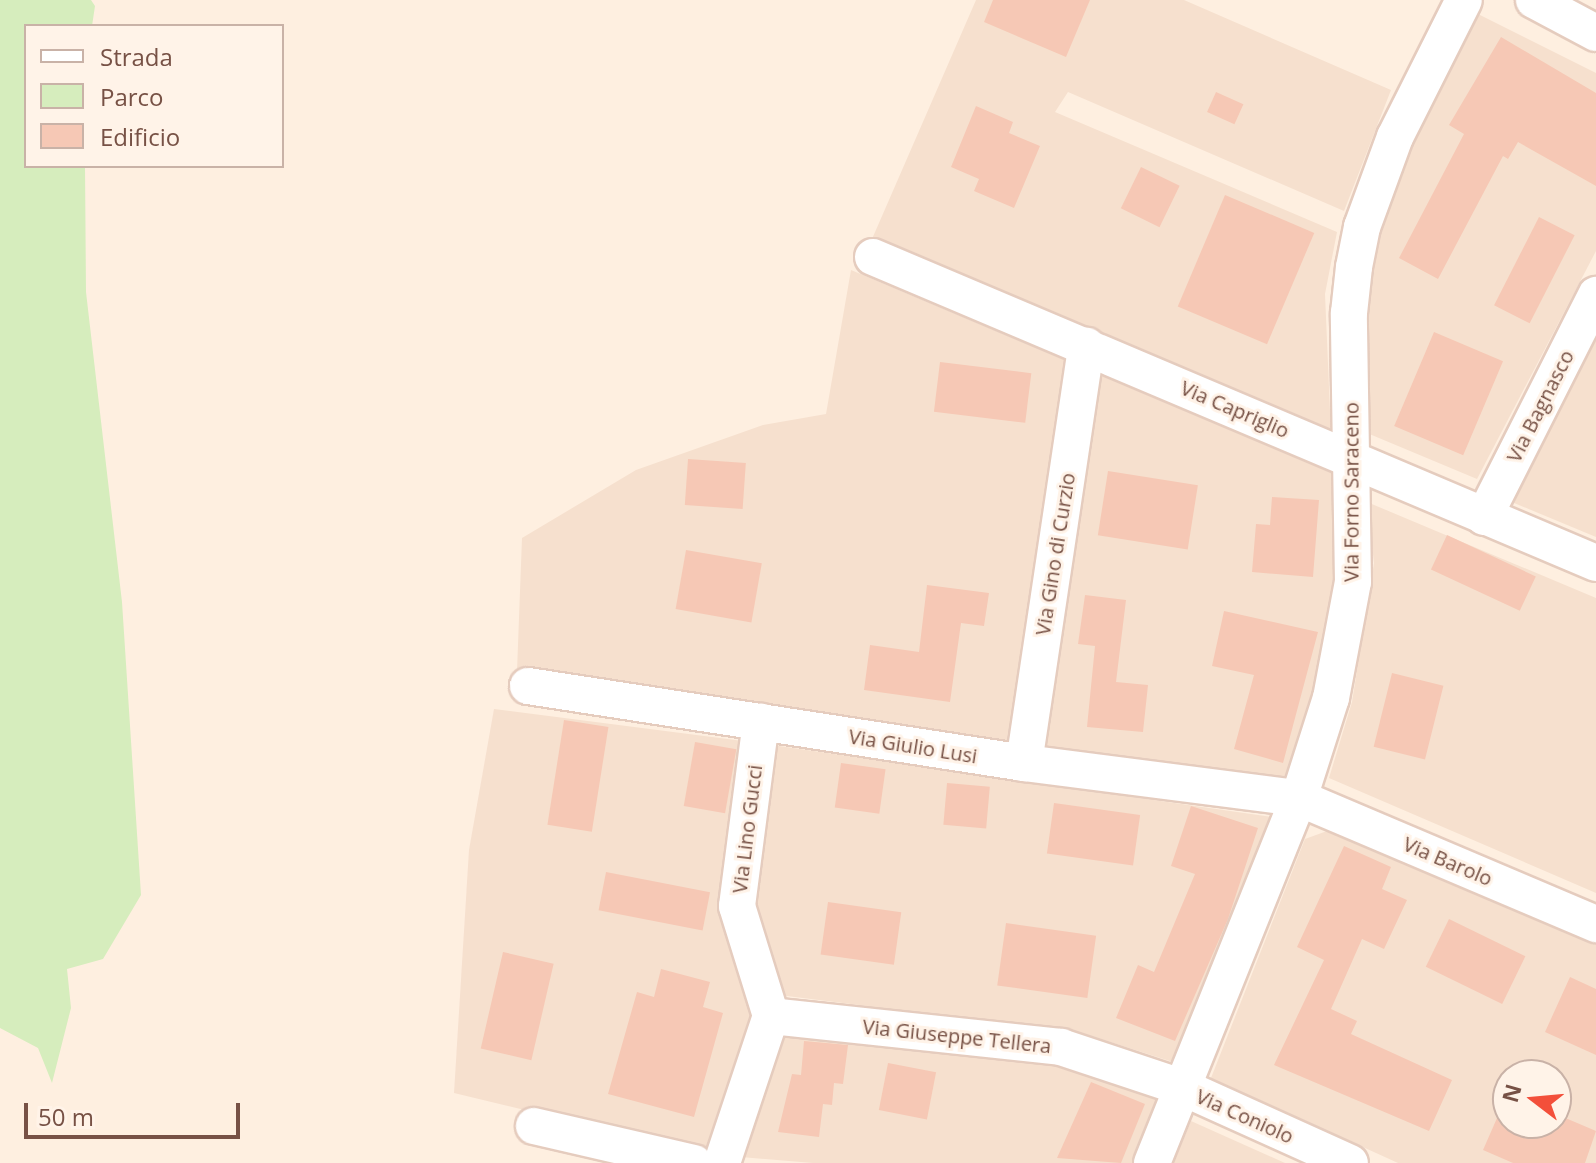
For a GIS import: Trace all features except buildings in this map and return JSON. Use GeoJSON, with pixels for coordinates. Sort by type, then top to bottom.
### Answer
{"type":"FeatureCollection","features":[{"type":"Feature","properties":{"kind":"street","name":"Via Forno Saraceno"},"geometry":{"type":"LineString","coordinates":[[1152,1163],[1299,798],[1331,698],[1353,582],[1349,313],[1362,227],[1395,137],[1464,0]]}},
{"type":"Feature","properties":{"kind":"street"},"geometry":{"type":"LineString","coordinates":[[1534,0],[1596,33]]}},
{"type":"Feature","properties":{"kind":"street","name":"Via Capriglio"},"geometry":{"type":"LineString","coordinates":[[873,257],[1596,563]]}},
{"type":"Feature","properties":{"kind":"street","name":"Via Bagnasco"},"geometry":{"type":"LineString","coordinates":[[1484,517],[1596,295]]}},
{"type":"Feature","properties":{"kind":"street","name":"Via Gino di Curzio"},"geometry":{"type":"LineString","coordinates":[[1024,763],[1086,346]]}},
{"type":"Feature","properties":{"kind":"street","name":"Via Giulio Lusi"},"geometry":{"type":"LineString","coordinates":[[528,686],[1024,763],[1299,798]]}},
{"type":"Feature","properties":{"kind":"street","name":"Via Lino Gucci"},"geometry":{"type":"LineString","coordinates":[[761,722],[737,906],[771,1016]]}},
{"type":"Feature","properties":{"kind":"street","name":"Via Barolo"},"geometry":{"type":"LineString","coordinates":[[1299,798],[1596,924]]}},
{"type":"Feature","properties":{"kind":"street"},"geometry":{"type":"LineString","coordinates":[[722,1163],[771,1016]]}},
{"type":"Feature","properties":{"kind":"street","name":"Via Giuseppe Tellera"},"geometry":{"type":"LineString","coordinates":[[771,1016],[1061,1047],[1184,1088]]}},
{"type":"Feature","properties":{"kind":"street","name":"Via Coniolo"},"geometry":{"type":"LineString","coordinates":[[1184,1088],[1350,1163]]}},
{"type":"Feature","properties":{"kind":"street"},"geometry":{"type":"LineString","coordinates":[[534,1126],[694,1163]]}},
{"type":"Feature","properties":{"kind":"shaded area"},"geometry":{"type":"Polygon","coordinates":[[[976,0],[1184,0],[1391,90],[1344,211],[1068,92],[1055,112],[1337,232],[1325,294],[1331,434],[872,239],[976,0]]]}},
{"type":"Feature","properties":{"kind":"shaded area"},"geometry":{"type":"Polygon","coordinates":[[[1478,14],[1596,73],[1596,251],[1477,479],[1367,433],[1360,287],[1398,172],[1478,14]]]}},
{"type":"Feature","properties":{"kind":"shaded area"},"geometry":{"type":"Polygon","coordinates":[[[851,270],[1070,362],[1014,747],[517,671],[522,538],[636,470],[763,425],[826,414],[851,270]]]}},
{"type":"Feature","properties":{"kind":"shaded area"},"geometry":{"type":"Polygon","coordinates":[[[1596,331],[1596,537],[1507,500],[1596,331]]]}},
{"type":"Feature","properties":{"kind":"shaded area"},"geometry":{"type":"Polygon","coordinates":[[[1095,371],[1339,473],[1335,579],[1319,678],[1293,779],[1042,747],[1095,371]]]}},
{"type":"Feature","properties":{"kind":"shaded area"},"geometry":{"type":"Polygon","coordinates":[[[1367,502],[1596,598],[1596,893],[1329,778],[1352,702],[1374,563],[1367,502]]]}},
{"type":"Feature","properties":{"kind":"shaded area"},"geometry":{"type":"Polygon","coordinates":[[[494,709],[743,741],[756,1017],[709,1154],[454,1093],[469,850],[494,709]]]}},
{"type":"Feature","properties":{"kind":"shaded area"},"geometry":{"type":"Polygon","coordinates":[[[772,745],[1272,817],[1176,1063],[1082,1033],[779,995],[753,919],[772,745]]]}},
{"type":"Feature","properties":{"kind":"shaded area"},"geometry":{"type":"Polygon","coordinates":[[[1327,831],[1596,944],[1596,1163],[1398,1163],[1211,1078],[1305,839],[1327,831]]]}},
{"type":"Feature","properties":{"kind":"shaded area"},"geometry":{"type":"Polygon","coordinates":[[[787,1030],[1060,1059],[1164,1094],[1133,1163],[813,1163],[741,1157],[753,1110],[787,1030]]]}},
{"type":"Feature","properties":{"kind":"shaded area"},"geometry":{"type":"Polygon","coordinates":[[[1191,1121],[1285,1163],[1173,1163],[1191,1121]]]}},
{"type":"Feature","properties":{"kind":"green space"},"geometry":{"type":"Polygon","coordinates":[[[0,0],[91,0],[95,6],[92,24],[24,24],[24,168],[85,168],[86,292],[122,602],[141,895],[103,959],[67,969],[71,1008],[52,1083],[38,1048],[0,1028],[0,0]]]}}]}
